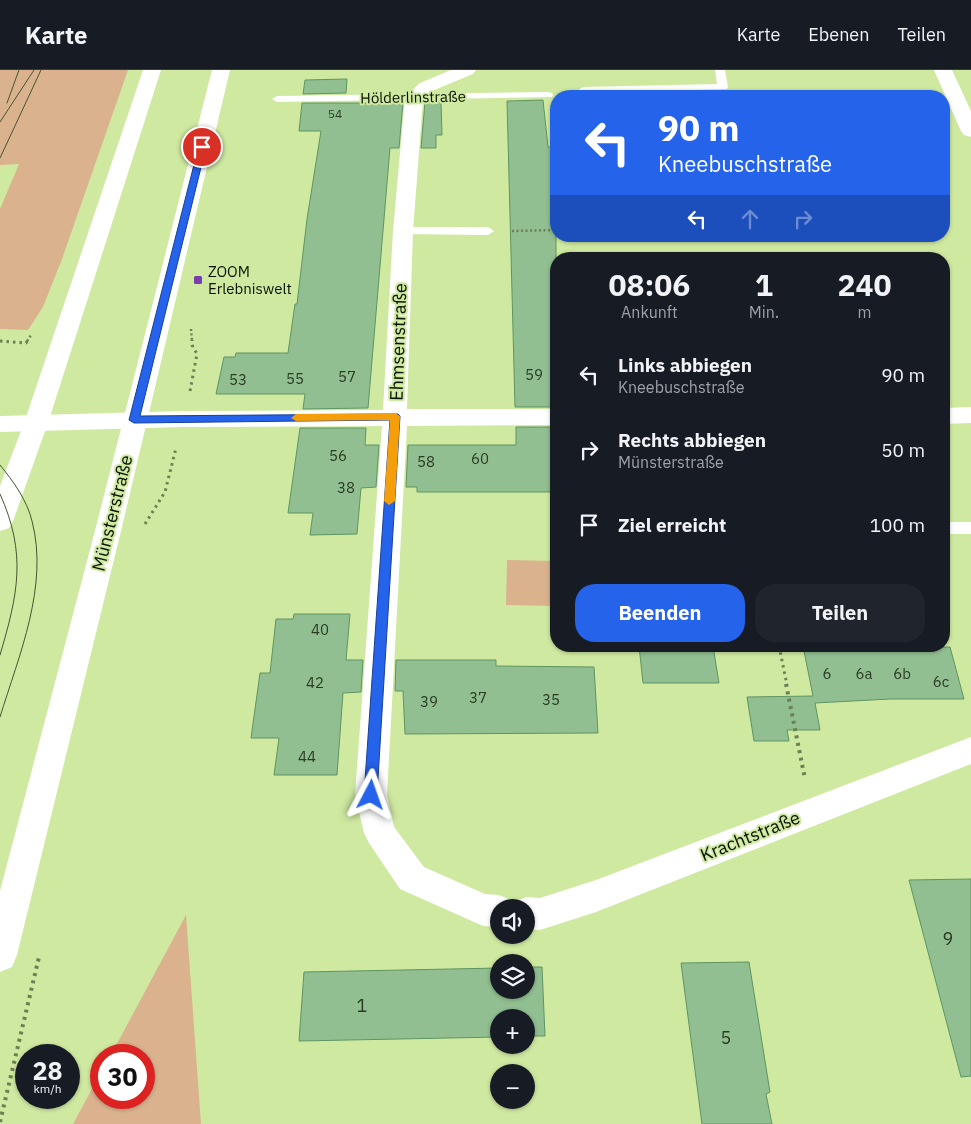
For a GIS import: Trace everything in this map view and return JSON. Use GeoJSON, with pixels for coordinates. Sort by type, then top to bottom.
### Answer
{"type":"FeatureCollection","features":[{"type":"Feature","properties":{"kind":"street"},"geometry":{"type":"LineString","coordinates":[[0,521],[36,423],[152,70]]}},
{"type":"Feature","properties":{"kind":"street","name":"Münsterstraße"},"geometry":{"type":"LineString","coordinates":[[0,955],[100,565],[221,70]]}},
{"type":"Feature","properties":{"kind":"street"},"geometry":{"type":"LineString","coordinates":[[414,98],[426,87],[467,70]]}},
{"type":"Feature","properties":{"kind":"street"},"geometry":{"type":"LineString","coordinates":[[943,70],[971,130]]}},
{"type":"Feature","properties":{"kind":"street","name":"Ehmsenstraße"},"geometry":{"type":"LineString","coordinates":[[414,98],[403,231],[395,416],[371,795],[380,833],[412,878],[483,910],[490,910]]}},
{"type":"Feature","properties":{"kind":"street"},"geometry":{"type":"LineString","coordinates":[[950,416],[971,415]]}},
{"type":"Feature","properties":{"kind":"street"},"geometry":{"type":"LineString","coordinates":[[0,424],[395,416],[550,417]]}},
{"type":"Feature","properties":{"kind":"street","name":"Krachtstraße"},"geometry":{"type":"LineString","coordinates":[[535,914],[540,914],[596,896],[971,750]]}},
{"type":"Feature","properties":{"kind":"lane"},"geometry":{"type":"LineString","coordinates":[[583,90],[724,87],[720,70]]}},
{"type":"Feature","properties":{"kind":"lane","name":"Hölderlinstraße"},"geometry":{"type":"LineString","coordinates":[[277,99],[548,95]]}},
{"type":"Feature","properties":{"kind":"lane"},"geometry":{"type":"LineString","coordinates":[[403,231],[488,231]]}},
{"type":"Feature","properties":{"kind":"lane"},"geometry":{"type":"LineString","coordinates":[[950,528],[971,528]]}},
{"type":"Feature","properties":{"kind":"path"},"geometry":{"type":"LineString","coordinates":[[488,231],[550,230]]}},
{"type":"Feature","properties":{"kind":"path"},"geometry":{"type":"LineString","coordinates":[[0,341],[26,343]]}},
{"type":"Feature","properties":{"kind":"path"},"geometry":{"type":"LineString","coordinates":[[143,528],[165,492],[184,419]]}},
{"type":"Feature","properties":{"kind":"path"},"geometry":{"type":"LineString","coordinates":[[779,652],[812,811]]}},
{"type":"Feature","properties":{"kind":"path"},"geometry":{"type":"LineString","coordinates":[[0,1122],[41,950]]}},
{"type":"Feature","properties":{"kind":"shaded area"},"geometry":{"type":"Polygon","coordinates":[[[0,70],[128,70],[62,259],[43,307],[28,330],[0,329],[0,209],[19,164],[0,165],[0,70]]]}},
{"type":"Feature","properties":{"kind":"shaded area"},"geometry":{"type":"Polygon","coordinates":[[[507,560],[550,561],[550,606],[506,605],[507,560]]]}},
{"type":"Feature","properties":{"kind":"shaded area"},"geometry":{"type":"Polygon","coordinates":[[[186,915],[201,1124],[73,1124],[90,1092],[90,1109],[155,1109],[155,1044],[117,1044],[186,915]]]}},
{"type":"Feature","properties":{"kind":"building"},"geometry":{"type":"Polygon","coordinates":[[[347,79],[346,93],[303,94],[305,80],[347,79]]]}},
{"type":"Feature","properties":{"kind":"building"},"geometry":{"type":"Polygon","coordinates":[[[543,100],[548,147],[550,147],[550,242],[556,242],[556,252],[550,252],[550,407],[515,407],[507,101],[543,100]]]}},
{"type":"Feature","properties":{"kind":"building"},"geometry":{"type":"Polygon","coordinates":[[[425,102],[441,102],[442,135],[436,135],[436,148],[421,148],[425,102]]]}},
{"type":"Feature","properties":{"kind":"building"},"geometry":{"type":"Polygon","coordinates":[[[302,103],[403,103],[399,148],[390,148],[368,408],[303,409],[305,394],[216,394],[224,357],[235,357],[236,353],[288,353],[295,304],[297,304],[307,219],[321,131],[299,131],[302,103]]]}},
{"type":"Feature","properties":{"kind":"building"},"geometry":{"type":"Polygon","coordinates":[[[516,427],[550,427],[550,492],[417,492],[417,487],[406,487],[408,445],[516,445],[516,427]]]}},
{"type":"Feature","properties":{"kind":"building"},"geometry":{"type":"Polygon","coordinates":[[[300,428],[366,428],[365,445],[379,445],[376,487],[361,488],[357,534],[310,535],[313,513],[288,513],[300,428]]]}},
{"type":"Feature","properties":{"kind":"building"},"geometry":{"type":"Polygon","coordinates":[[[294,614],[350,614],[346,660],[363,660],[361,692],[343,693],[337,775],[274,775],[279,738],[251,738],[260,673],[270,673],[276,619],[293,619],[294,614]]]}},
{"type":"Feature","properties":{"kind":"building"},"geometry":{"type":"Polygon","coordinates":[[[950,647],[964,699],[890,699],[815,703],[820,730],[787,730],[789,741],[754,741],[747,697],[813,696],[804,652],[950,652],[950,647]]]}},
{"type":"Feature","properties":{"kind":"building"},"geometry":{"type":"Polygon","coordinates":[[[640,652],[714,652],[719,683],[643,683],[640,652]]]}},
{"type":"Feature","properties":{"kind":"building"},"geometry":{"type":"Polygon","coordinates":[[[396,660],[496,660],[496,666],[594,667],[598,733],[405,734],[403,691],[395,691],[396,660]]]}},
{"type":"Feature","properties":{"kind":"building"},"geometry":{"type":"Polygon","coordinates":[[[971,879],[971,1076],[961,1077],[909,880],[971,879]]]}},
{"type":"Feature","properties":{"kind":"building"},"geometry":{"type":"Polygon","coordinates":[[[749,962],[770,1092],[766,1094],[772,1124],[702,1124],[681,963],[749,962]]]}},
{"type":"Feature","properties":{"kind":"building"},"geometry":{"type":"Polygon","coordinates":[[[535,967],[542,967],[545,1036],[535,1036],[535,1009],[490,1009],[490,1037],[299,1041],[304,972],[490,968],[490,999],[535,999],[535,967]]]}},
{"type":"Feature","properties":{"kind":"tram line"},"geometry":{"type":"LineString","coordinates":[[7,103],[19,70]]}},
{"type":"Feature","properties":{"kind":"tram line"},"geometry":{"type":"LineString","coordinates":[[0,122],[34,70]]}},
{"type":"Feature","properties":{"kind":"tram line"},"geometry":{"type":"LineString","coordinates":[[0,158],[41,70]]}},
{"type":"Feature","properties":{"kind":"tram line"},"geometry":{"type":"LineString","coordinates":[[0,465],[19,491],[30,513],[36,546],[37,570],[30,620],[0,717]]}},
{"type":"Feature","properties":{"kind":"tram line"},"geometry":{"type":"LineString","coordinates":[[0,494],[14,536],[17,555],[15,593],[0,655]]}},
{"type":"Feature","properties":{"kind":"slow traffic"},"geometry":{"type":"LineString","coordinates":[[296,418],[395,416],[389,501]]}},
{"type":"Feature","properties":{"kind":"place","name":"ZOOM Erlebniswelt"},"geometry":{"type":"Point","coordinates":[198,280]}},
{"type":"Feature","properties":{"kind":"route"},"geometry":{"type":"LineString","coordinates":[[202,147],[134,420],[395,416],[371,795]]}}]}
